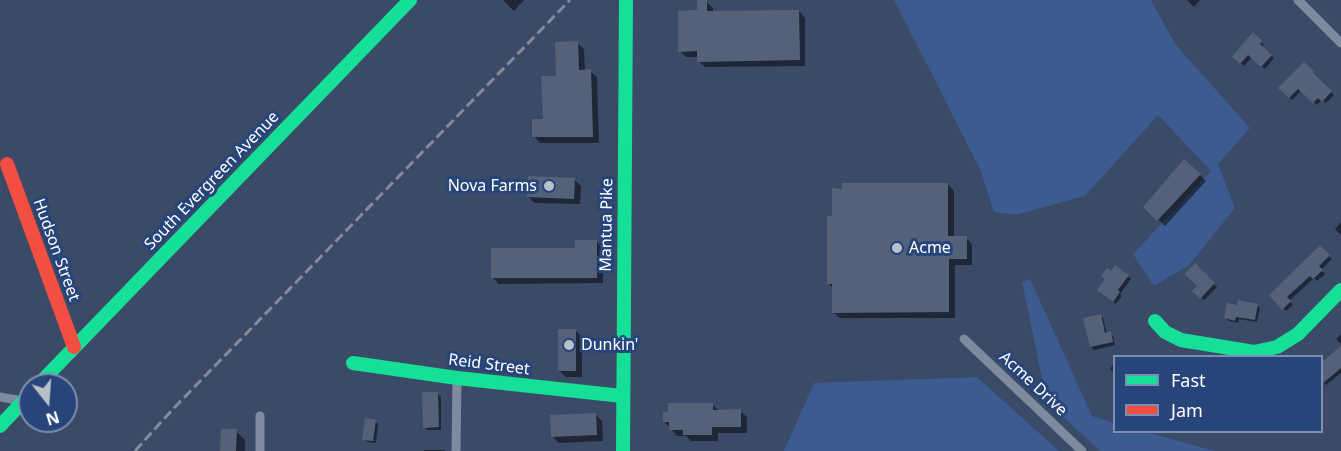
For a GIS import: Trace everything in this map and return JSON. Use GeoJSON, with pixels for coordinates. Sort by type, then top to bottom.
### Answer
{"type":"FeatureCollection","features":[{"type":"Feature","properties":{"kind":"main road","name":"South Evergreen Avenue"},"geometry":{"type":"LineString","coordinates":[[49,373],[410,0]]}},
{"type":"Feature","properties":{"kind":"main road","name":"Mantua Pike"},"geometry":{"type":"LineString","coordinates":[[623,451],[626,0]]}},
{"type":"Feature","properties":{"kind":"main road","name":"Hudson Street"},"geometry":{"type":"LineString","coordinates":[[7,164],[74,347]]}},
{"type":"Feature","properties":{"kind":"main road"},"geometry":{"type":"LineString","coordinates":[[1155,321],[1166,332],[1181,340],[1254,352],[1277,347],[1298,334],[1341,290]]}},
{"type":"Feature","properties":{"kind":"main road","name":"Reid Street"},"geometry":{"type":"LineString","coordinates":[[353,363],[457,378],[622,396]]}},
{"type":"Feature","properties":{"kind":"main road"},"geometry":{"type":"LineString","coordinates":[[0,426],[18,407]]}},
{"type":"Feature","properties":{"kind":"street"},"geometry":{"type":"LineString","coordinates":[[1298,0],[1341,43]]}},
{"type":"Feature","properties":{"kind":"street","name":"Acme Drive"},"geometry":{"type":"LineString","coordinates":[[964,339],[1082,451]]}},
{"type":"Feature","properties":{"kind":"street"},"geometry":{"type":"LineString","coordinates":[[456,451],[457,378]]}},
{"type":"Feature","properties":{"kind":"street"},"geometry":{"type":"LineString","coordinates":[[0,397],[18,398]]}},
{"type":"Feature","properties":{"kind":"street"},"geometry":{"type":"LineString","coordinates":[[260,416],[260,451]]}},
{"type":"Feature","properties":{"kind":"shaded area"},"geometry":{"type":"Polygon","coordinates":[[[894,0],[1151,0],[1175,44],[1250,128],[1218,164],[1235,208],[1189,265],[1154,286],[1133,254],[1211,171],[1158,115],[1085,196],[1015,215],[994,212],[980,169],[894,0]]]}},
{"type":"Feature","properties":{"kind":"shaded area"},"geometry":{"type":"Polygon","coordinates":[[[1030,279],[1092,416],[1113,423],[1113,433],[1150,433],[1215,451],[1100,451],[1047,402],[1022,282],[1030,279]]]}},
{"type":"Feature","properties":{"kind":"shaded area"},"geometry":{"type":"Polygon","coordinates":[[[977,377],[1059,451],[784,451],[814,383],[977,377]]]}},
{"type":"Feature","properties":{"kind":"building"},"geometry":{"type":"Polygon","coordinates":[[[697,0],[707,0],[707,11],[799,10],[800,60],[697,62],[697,51],[678,52],[678,11],[697,10],[697,0]]]}},
{"type":"Feature","properties":{"kind":"building"},"geometry":{"type":"Polygon","coordinates":[[[1253,32],[1262,41],[1260,44],[1272,55],[1261,67],[1248,55],[1240,64],[1232,57],[1253,32]]]}},
{"type":"Feature","properties":{"kind":"building"},"geometry":{"type":"Polygon","coordinates":[[[578,41],[579,70],[591,69],[593,137],[532,137],[532,119],[543,119],[541,76],[556,76],[555,42],[578,41]]]}},
{"type":"Feature","properties":{"kind":"building"},"geometry":{"type":"Polygon","coordinates":[[[1304,62],[1332,91],[1322,102],[1318,98],[1313,103],[1298,89],[1289,98],[1278,88],[1304,62]]]}},
{"type":"Feature","properties":{"kind":"building"},"geometry":{"type":"Polygon","coordinates":[[[1184,159],[1201,174],[1157,221],[1143,207],[1184,159]]]}},
{"type":"Feature","properties":{"kind":"building"},"geometry":{"type":"Polygon","coordinates":[[[528,176],[575,178],[574,199],[527,197],[528,176]]]}},
{"type":"Feature","properties":{"kind":"building","name":"Acme"},"geometry":{"type":"Polygon","coordinates":[[[842,183],[948,183],[948,236],[967,236],[967,259],[949,259],[949,312],[832,313],[832,284],[827,284],[827,216],[832,216],[832,188],[842,189],[842,183]]]}},
{"type":"Feature","properties":{"kind":"building"},"geometry":{"type":"Polygon","coordinates":[[[575,240],[597,240],[597,278],[491,278],[491,248],[575,248],[575,240]]]}},
{"type":"Feature","properties":{"kind":"building"},"geometry":{"type":"Polygon","coordinates":[[[1320,245],[1330,255],[1319,266],[1323,270],[1313,279],[1310,276],[1287,297],[1291,301],[1282,310],[1269,295],[1320,245]]]}},
{"type":"Feature","properties":{"kind":"building"},"geometry":{"type":"Polygon","coordinates":[[[1195,263],[1215,283],[1200,299],[1192,291],[1197,286],[1184,274],[1195,263]]]}},
{"type":"Feature","properties":{"kind":"building"},"geometry":{"type":"Polygon","coordinates":[[[1115,265],[1129,275],[1118,290],[1120,292],[1113,302],[1097,290],[1105,279],[1101,276],[1107,268],[1111,271],[1115,265]]]}},
{"type":"Feature","properties":{"kind":"building"},"geometry":{"type":"Polygon","coordinates":[[[1238,300],[1258,304],[1255,320],[1236,317],[1235,321],[1224,318],[1227,303],[1237,305],[1238,300]]]}},
{"type":"Feature","properties":{"kind":"building"},"geometry":{"type":"Polygon","coordinates":[[[1101,314],[1105,333],[1111,331],[1113,342],[1090,347],[1083,318],[1101,314]]]}},
{"type":"Feature","properties":{"kind":"building"},"geometry":{"type":"Polygon","coordinates":[[[558,329],[576,329],[576,371],[558,371],[558,329]]]}},
{"type":"Feature","properties":{"kind":"building"},"geometry":{"type":"Polygon","coordinates":[[[1341,346],[1341,368],[1323,383],[1323,361],[1341,346]]]}},
{"type":"Feature","properties":{"kind":"building"},"geometry":{"type":"Polygon","coordinates":[[[422,392],[438,392],[439,427],[423,428],[422,392]]]}},
{"type":"Feature","properties":{"kind":"building"},"geometry":{"type":"Polygon","coordinates":[[[668,403],[713,403],[713,410],[741,409],[741,427],[712,427],[712,435],[683,435],[683,430],[669,430],[669,422],[663,422],[663,412],[668,412],[668,403]]]}},
{"type":"Feature","properties":{"kind":"building"},"geometry":{"type":"Polygon","coordinates":[[[596,413],[597,435],[551,437],[550,415],[596,413]]]}},
{"type":"Feature","properties":{"kind":"building"},"geometry":{"type":"Polygon","coordinates":[[[365,418],[376,420],[373,441],[362,440],[365,418]]]}},
{"type":"Feature","properties":{"kind":"building"},"geometry":{"type":"Polygon","coordinates":[[[221,429],[237,429],[236,451],[220,451],[221,429]]]}},
{"type":"Feature","properties":{"kind":"railway"},"geometry":{"type":"LineString","coordinates":[[135,451],[570,0]]}},
{"type":"Feature","properties":{"kind":"traffic: fast"},"geometry":{"type":"LineString","coordinates":[[50,373],[410,0]]}},
{"type":"Feature","properties":{"kind":"traffic: fast"},"geometry":{"type":"LineString","coordinates":[[623,451],[626,0]]}},
{"type":"Feature","properties":{"kind":"traffic: fast"},"geometry":{"type":"LineString","coordinates":[[1155,321],[1165,332],[1181,340],[1254,352],[1277,347],[1298,334],[1341,290]]}},
{"type":"Feature","properties":{"kind":"traffic: fast"},"geometry":{"type":"LineString","coordinates":[[353,363],[457,378],[622,396]]}},
{"type":"Feature","properties":{"kind":"traffic: fast"},"geometry":{"type":"LineString","coordinates":[[0,426],[18,407]]}},
{"type":"Feature","properties":{"kind":"traffic: jam"},"geometry":{"type":"LineString","coordinates":[[7,164],[74,347]]}},
{"type":"Feature","properties":{"kind":"place","name":"Nova Farms"},"geometry":{"type":"Point","coordinates":[549,186]}},
{"type":"Feature","properties":{"kind":"place","name":"Acme"},"geometry":{"type":"Point","coordinates":[897,248]}},
{"type":"Feature","properties":{"kind":"place","name":"Dunkin'"},"geometry":{"type":"Point","coordinates":[569,345]}}]}
